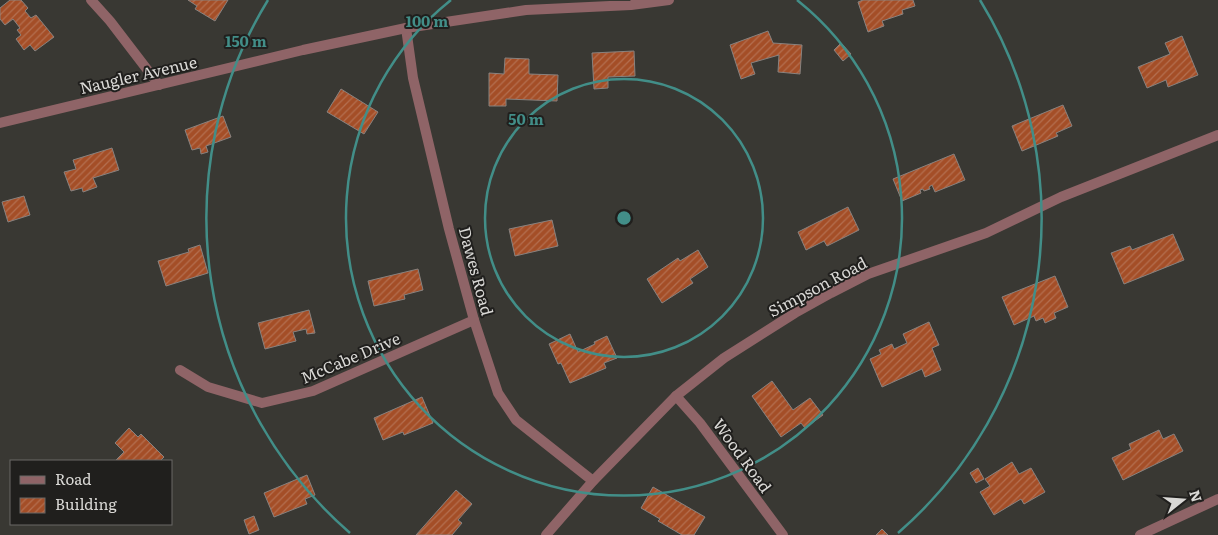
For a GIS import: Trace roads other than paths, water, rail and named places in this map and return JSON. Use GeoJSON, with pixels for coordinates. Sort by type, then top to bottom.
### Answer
{"type":"FeatureCollection","features":[{"type":"Feature","properties":{"kind":"street"},"geometry":{"type":"LineString","coordinates":[[91,0],[110,21],[159,84]]}},
{"type":"Feature","properties":{"kind":"street","name":"Naugler Avenue"},"geometry":{"type":"LineString","coordinates":[[0,123],[310,48],[406,28],[526,10],[631,5],[669,0]]}},
{"type":"Feature","properties":{"kind":"street","name":"Dawes Road"},"geometry":{"type":"LineString","coordinates":[[406,28],[418,97],[449,229],[474,320],[498,393],[516,420],[593,481]]}},
{"type":"Feature","properties":{"kind":"street","name":"Simpson Road"},"geometry":{"type":"LineString","coordinates":[[546,535],[593,481],[676,396],[724,358],[759,335],[831,293],[861,278],[986,233],[1061,197],[1218,135]]}},
{"type":"Feature","properties":{"kind":"street","name":"McCabe Drive"},"geometry":{"type":"LineString","coordinates":[[180,370],[208,388],[262,403],[313,392],[474,320]]}},
{"type":"Feature","properties":{"kind":"street","name":"Wood Road"},"geometry":{"type":"LineString","coordinates":[[676,396],[700,423],[783,535]]}},
{"type":"Feature","properties":{"kind":"street"},"geometry":{"type":"LineString","coordinates":[[1140,535],[1218,499]]}}]}
